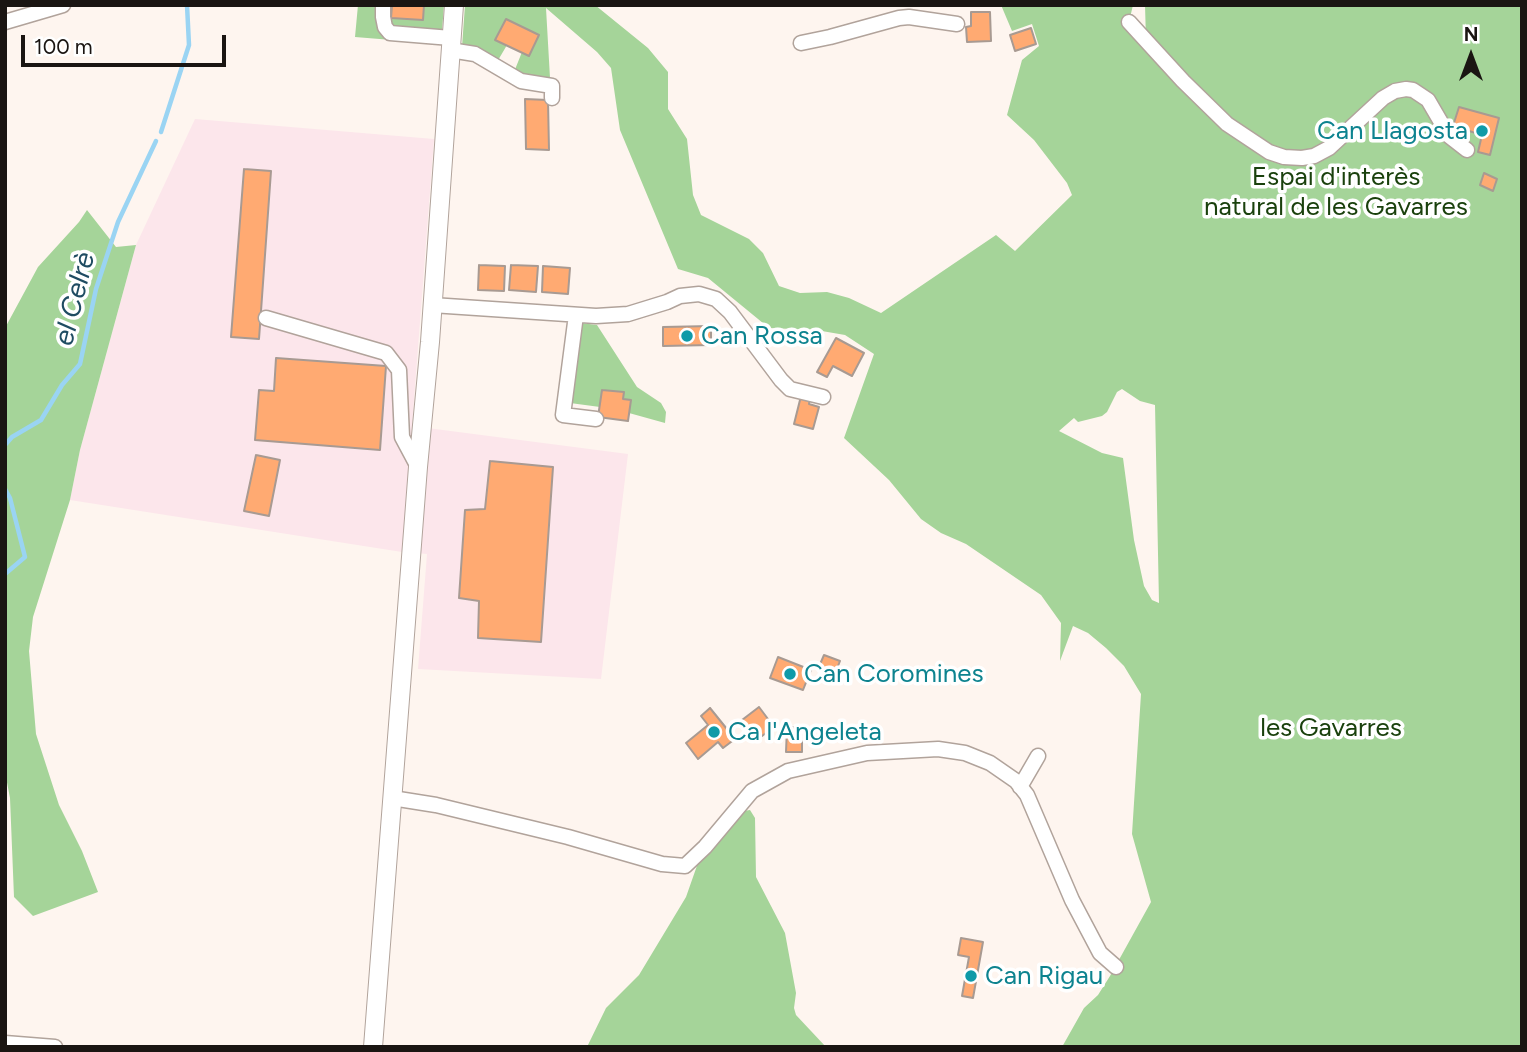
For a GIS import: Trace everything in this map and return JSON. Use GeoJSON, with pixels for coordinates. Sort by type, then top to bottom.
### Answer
{"type":"FeatureCollection","features":[{"type":"Feature","properties":{"kind":"main road"},"geometry":{"type":"LineString","coordinates":[[373,1047],[454,5]]}},
{"type":"Feature","properties":{"kind":"street"},"geometry":{"type":"LineString","coordinates":[[5,22],[62,5]]}},
{"type":"Feature","properties":{"kind":"street"},"geometry":{"type":"LineString","coordinates":[[383,5],[385,27],[390,33],[451,44],[475,54],[521,81],[552,86],[552,98]]}},
{"type":"Feature","properties":{"kind":"street"},"geometry":{"type":"LineString","coordinates":[[800,43],[899,18],[957,24]]}},
{"type":"Feature","properties":{"kind":"street"},"geometry":{"type":"LineString","coordinates":[[1129,22],[1227,124],[1269,152],[1284,157],[1314,156],[1329,149],[1383,98],[1395,91],[1406,89],[1413,90],[1427,100],[1448,136],[1467,150]]}},
{"type":"Feature","properties":{"kind":"street"},"geometry":{"type":"LineString","coordinates":[[432,305],[576,315],[628,314],[680,296],[699,294],[716,299],[730,312],[780,380],[790,389],[823,397]]}},
{"type":"Feature","properties":{"kind":"street"},"geometry":{"type":"LineString","coordinates":[[576,315],[563,415],[596,419]]}},
{"type":"Feature","properties":{"kind":"street"},"geometry":{"type":"LineString","coordinates":[[266,318],[386,353],[399,370],[402,437],[418,467]]}},
{"type":"Feature","properties":{"kind":"street"},"geometry":{"type":"LineString","coordinates":[[392,798],[436,805],[568,837],[662,864],[685,866],[705,847],[752,791],[788,771],[867,753],[938,749],[965,753],[990,763],[1016,781],[1032,805],[1072,900],[1095,944],[1100,953],[1116,967]]}},
{"type":"Feature","properties":{"kind":"street"},"geometry":{"type":"LineString","coordinates":[[1020,787],[1038,756]]}},
{"type":"Feature","properties":{"kind":"street"},"geometry":{"type":"LineString","coordinates":[[5,1043],[55,1047]]}},
{"type":"Feature","properties":{"kind":"shaded area"},"geometry":{"type":"Polygon","coordinates":[[[195,119],[434,139],[412,426],[628,454],[601,679],[418,669],[427,554],[70,500],[80,450],[136,245],[195,119]]]}},
{"type":"Feature","properties":{"kind":"green space"},"geometry":{"type":"Polygon","coordinates":[[[358,5],[444,5],[442,31],[404,41],[355,37],[358,5]]]}},
{"type":"Feature","properties":{"kind":"green space"},"geometry":{"type":"Polygon","coordinates":[[[465,5],[595,5],[648,48],[668,72],[668,109],[687,139],[693,195],[701,215],[749,239],[763,253],[779,286],[800,293],[827,292],[849,298],[881,313],[996,235],[1015,251],[1072,195],[1067,183],[1034,140],[1007,115],[1022,60],[1039,46],[1032,24],[1012,31],[1001,5],[1133,5],[1129,22],[1146,40],[1145,5],[1522,5],[1522,1047],[1062,1047],[1084,1008],[1098,995],[1110,976],[1151,902],[1132,834],[1141,694],[1124,666],[1106,648],[1088,633],[1073,626],[1060,661],[1061,623],[1041,595],[966,544],[941,533],[921,519],[889,480],[844,438],[874,354],[845,335],[816,330],[769,328],[708,278],[678,269],[620,130],[611,68],[597,52],[546,8],[550,78],[524,77],[514,72],[522,52],[529,56],[539,35],[506,19],[496,39],[507,45],[497,62],[462,47],[465,5]],[[1122,389],[1117,392],[1107,412],[1102,416],[1078,422],[1074,418],[1059,431],[1102,453],[1123,458],[1134,540],[1144,586],[1152,600],[1159,603],[1155,405],[1140,401],[1122,389]]]}},
{"type":"Feature","properties":{"kind":"green space"},"geometry":{"type":"Polygon","coordinates":[[[87,210],[116,247],[136,245],[80,450],[70,500],[33,617],[29,651],[36,734],[59,805],[82,851],[98,892],[33,916],[14,897],[10,798],[5,772],[5,328],[38,267],[87,210]]]}},
{"type":"Feature","properties":{"kind":"green space"},"geometry":{"type":"Polygon","coordinates":[[[581,323],[597,325],[637,387],[661,403],[666,412],[665,423],[629,413],[630,400],[623,399],[623,392],[602,390],[600,407],[570,403],[581,323]]]}},
{"type":"Feature","properties":{"kind":"green space"},"geometry":{"type":"Polygon","coordinates":[[[750,810],[755,818],[756,877],[785,933],[796,993],[796,1015],[826,1047],[587,1047],[606,1008],[639,975],[686,897],[699,860],[738,812],[750,810]]]}},
{"type":"Feature","properties":{"kind":"building"},"geometry":{"type":"Polygon","coordinates":[[[392,5],[424,5],[423,20],[391,18],[392,5]]]}},
{"type":"Feature","properties":{"kind":"building"},"geometry":{"type":"Polygon","coordinates":[[[971,12],[990,12],[991,41],[967,42],[966,27],[971,26],[971,12]]]}},
{"type":"Feature","properties":{"kind":"building"},"geometry":{"type":"Polygon","coordinates":[[[506,19],[539,35],[529,56],[495,40],[506,19]]]}},
{"type":"Feature","properties":{"kind":"building"},"geometry":{"type":"Polygon","coordinates":[[[1031,28],[1036,44],[1015,51],[1010,35],[1031,28]]]}},
{"type":"Feature","properties":{"kind":"building"},"geometry":{"type":"Polygon","coordinates":[[[525,99],[548,100],[549,150],[526,149],[525,99]]]}},
{"type":"Feature","properties":{"kind":"building","name":"Can Llagosta"},"geometry":{"type":"Polygon","coordinates":[[[1459,107],[1499,118],[1490,155],[1478,152],[1482,135],[1453,126],[1459,107]]]}},
{"type":"Feature","properties":{"kind":"building"},"geometry":{"type":"Polygon","coordinates":[[[244,169],[271,171],[259,339],[231,337],[244,169]]]}},
{"type":"Feature","properties":{"kind":"building"},"geometry":{"type":"Polygon","coordinates":[[[1484,173],[1497,179],[1493,191],[1480,185],[1484,173]]]}},
{"type":"Feature","properties":{"kind":"building"},"geometry":{"type":"Polygon","coordinates":[[[479,265],[505,266],[504,291],[478,290],[479,265]]]}},
{"type":"Feature","properties":{"kind":"building"},"geometry":{"type":"Polygon","coordinates":[[[511,265],[538,266],[536,292],[509,290],[511,265]]]}},
{"type":"Feature","properties":{"kind":"building"},"geometry":{"type":"Polygon","coordinates":[[[543,266],[570,268],[568,294],[542,292],[543,266]]]}},
{"type":"Feature","properties":{"kind":"building","name":"Can Rossa"},"geometry":{"type":"Polygon","coordinates":[[[711,326],[711,345],[663,346],[663,327],[711,326]]]}},
{"type":"Feature","properties":{"kind":"building"},"geometry":{"type":"Polygon","coordinates":[[[836,338],[864,353],[852,376],[833,366],[827,377],[817,372],[836,338]]]}},
{"type":"Feature","properties":{"kind":"building"},"geometry":{"type":"Polygon","coordinates":[[[276,358],[386,366],[380,450],[255,440],[259,390],[274,391],[276,358]]]}},
{"type":"Feature","properties":{"kind":"building"},"geometry":{"type":"Polygon","coordinates":[[[602,390],[624,392],[623,399],[631,400],[628,421],[598,417],[602,390]]]}},
{"type":"Feature","properties":{"kind":"building"},"geometry":{"type":"Polygon","coordinates":[[[801,396],[810,398],[809,404],[819,407],[813,429],[794,424],[801,396]]]}},
{"type":"Feature","properties":{"kind":"building"},"geometry":{"type":"Polygon","coordinates":[[[256,455],[280,460],[269,516],[244,511],[256,455]]]}},
{"type":"Feature","properties":{"kind":"building"},"geometry":{"type":"Polygon","coordinates":[[[490,461],[553,467],[541,642],[478,638],[479,601],[459,598],[465,510],[485,509],[490,461]]]}},
{"type":"Feature","properties":{"kind":"building"},"geometry":{"type":"Polygon","coordinates":[[[824,655],[840,661],[834,676],[818,669],[824,655]]]}},
{"type":"Feature","properties":{"kind":"building","name":"Can Coromines"},"geometry":{"type":"Polygon","coordinates":[[[778,657],[811,670],[803,690],[770,678],[778,657]]]}},
{"type":"Feature","properties":{"kind":"building"},"geometry":{"type":"Polygon","coordinates":[[[759,707],[774,727],[758,739],[742,720],[759,707]]]}},
{"type":"Feature","properties":{"kind":"building","name":"Ca l'Angeleta"},"geometry":{"type":"Polygon","coordinates":[[[710,708],[735,739],[723,748],[718,742],[698,759],[686,743],[708,725],[701,716],[710,708]]]}},
{"type":"Feature","properties":{"kind":"building"},"geometry":{"type":"Polygon","coordinates":[[[787,727],[802,727],[802,752],[786,752],[787,727]]]}},
{"type":"Feature","properties":{"kind":"building","name":"Can Rigau"},"geometry":{"type":"Polygon","coordinates":[[[961,938],[983,942],[973,998],[962,996],[969,957],[958,955],[961,938]]]}},
{"type":"Feature","properties":{"kind":"waterway","name":"el Celrè"},"geometry":{"type":"LineString","coordinates":[[161,132],[189,45],[187,5]]}},
{"type":"Feature","properties":{"kind":"waterway","name":"el Celrè"},"geometry":{"type":"LineString","coordinates":[[5,445],[12,437],[41,420],[62,385],[80,364],[96,289],[118,222],[156,141]]}},
{"type":"Feature","properties":{"kind":"waterway","name":"el Celrè"},"geometry":{"type":"LineString","coordinates":[[5,489],[10,498],[25,557],[5,574]]}},
{"type":"Feature","properties":{"kind":"place","name":"Can Llagosta"},"geometry":{"type":"Point","coordinates":[1482,131]}},
{"type":"Feature","properties":{"kind":"place","name":"Can Rossa"},"geometry":{"type":"Point","coordinates":[687,336]}},
{"type":"Feature","properties":{"kind":"place","name":"Can Coromines"},"geometry":{"type":"Point","coordinates":[790,674]}},
{"type":"Feature","properties":{"kind":"place","name":"Ca l'Angeleta"},"geometry":{"type":"Point","coordinates":[714,732]}},
{"type":"Feature","properties":{"kind":"place","name":"Can Rigau"},"geometry":{"type":"Point","coordinates":[971,976]}},
{"type":"Feature","properties":{"kind":"park label","name":"Espai d'interès natural de les Gavarres"},"geometry":{"type":"Point","coordinates":[1336,192]}},
{"type":"Feature","properties":{"kind":"park label","name":"les Gavarres"},"geometry":{"type":"Point","coordinates":[1331,728]}}]}
